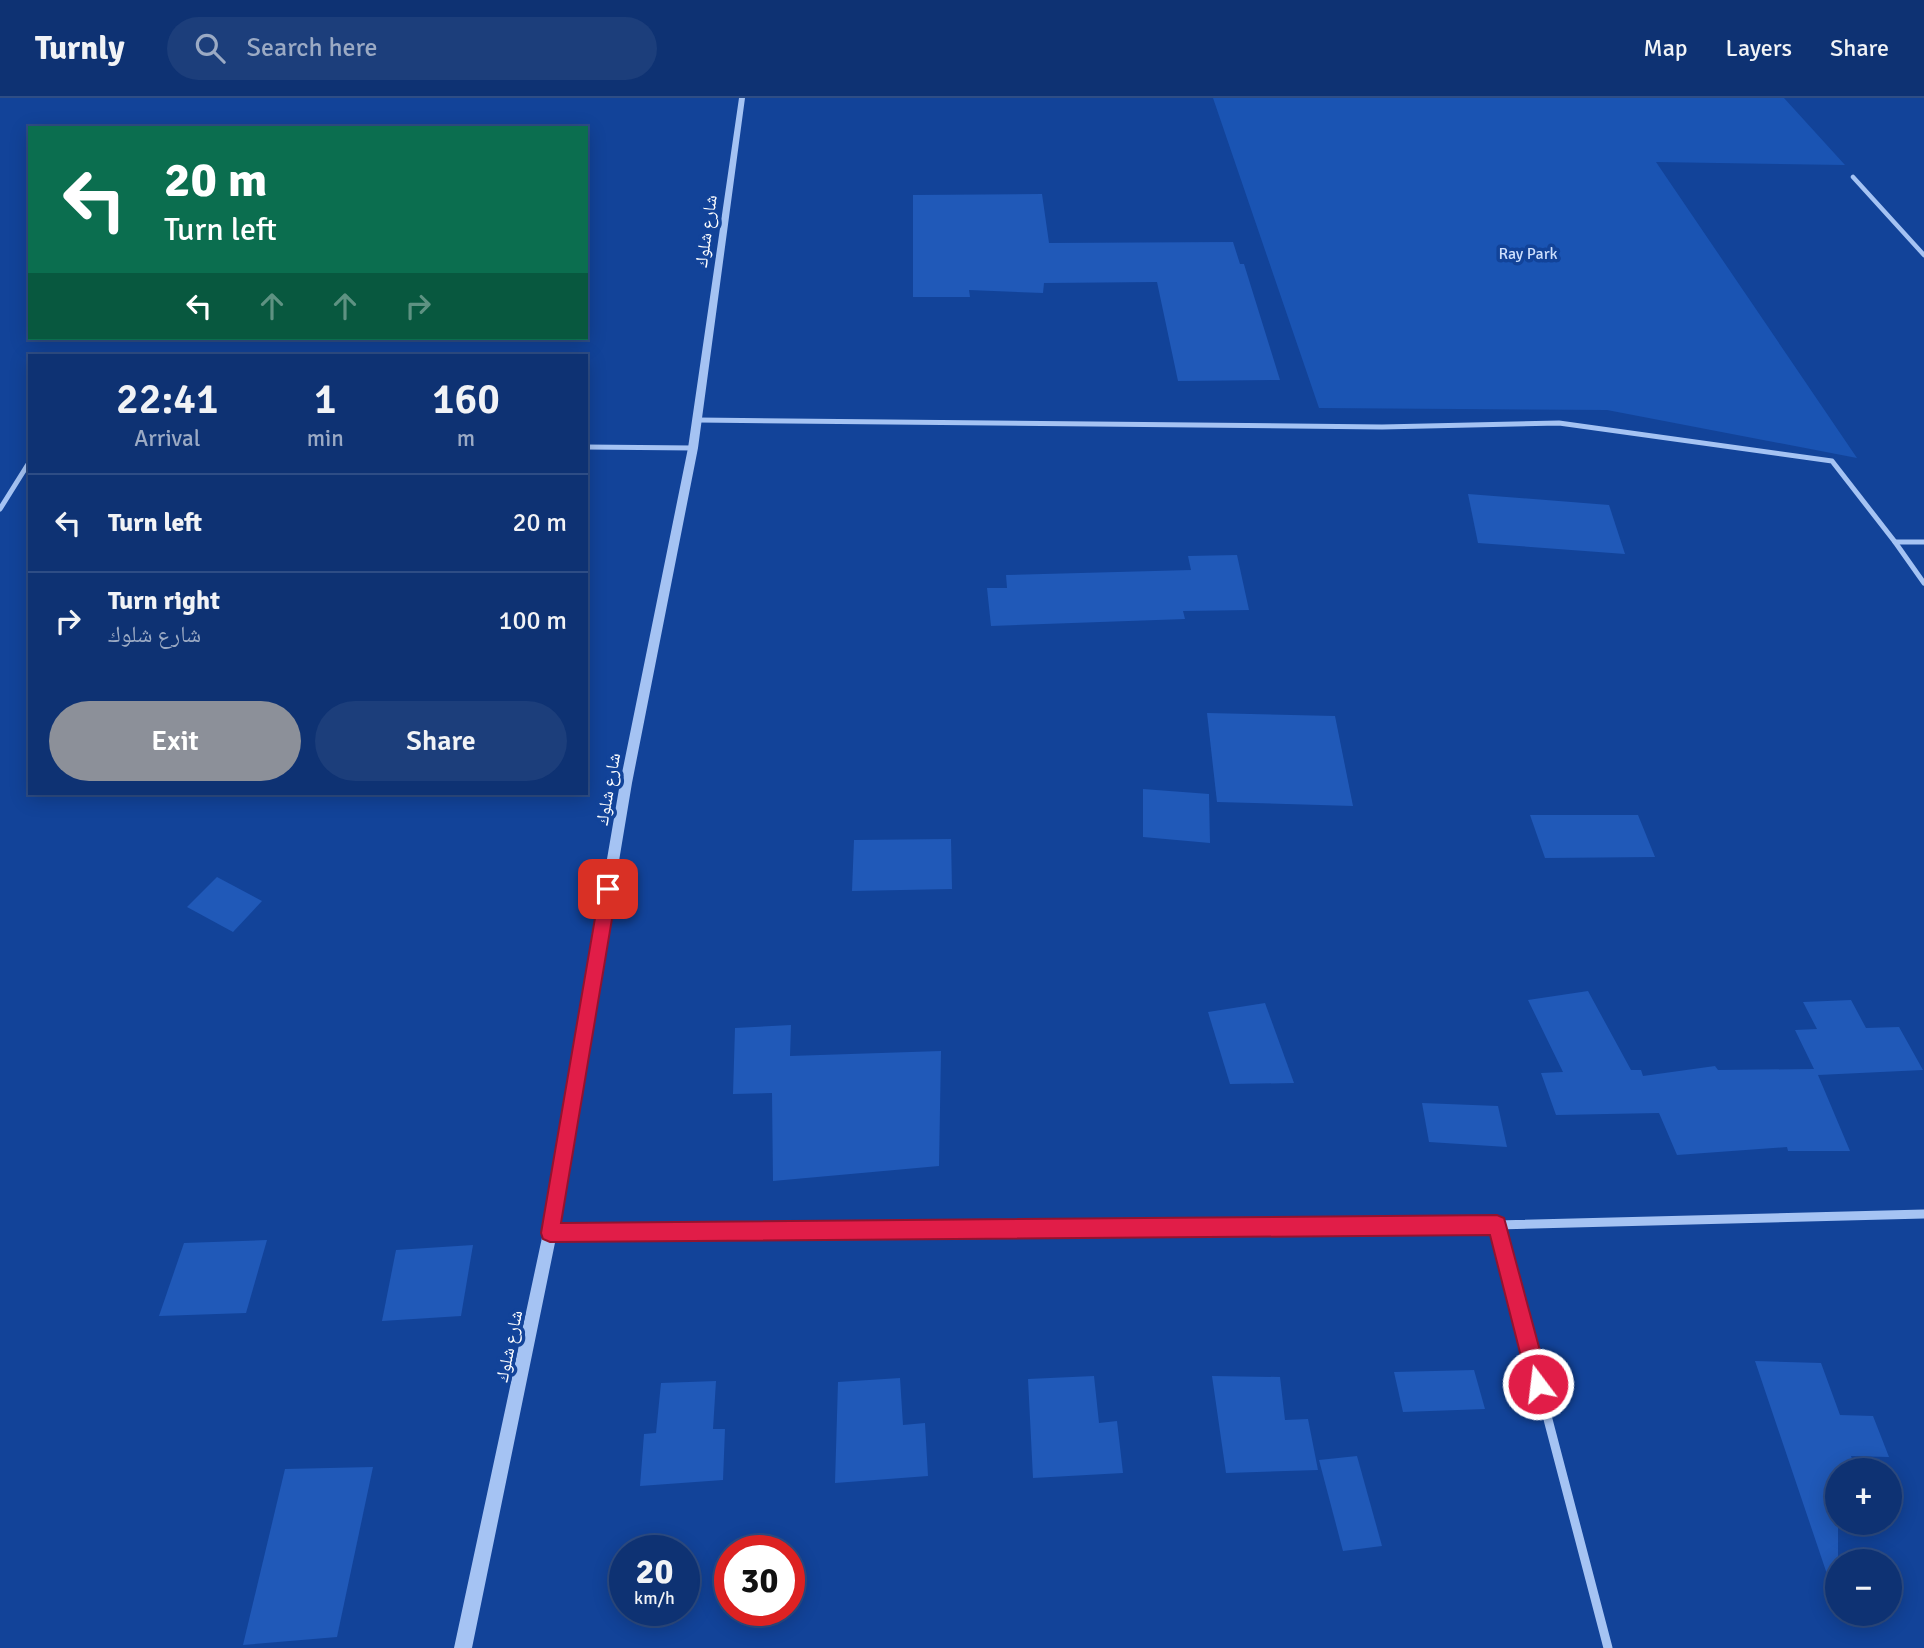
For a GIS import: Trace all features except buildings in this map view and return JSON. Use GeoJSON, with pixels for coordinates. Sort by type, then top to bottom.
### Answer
{"type":"FeatureCollection","features":[{"type":"Feature","properties":{"kind":"street","name":"شارع شلوك"},"geometry":{"type":"LineString","coordinates":[[463,1648],[550,1233],[626,783],[693,448],[741,98]]}},
{"type":"Feature","properties":{"kind":"street"},"geometry":{"type":"LineString","coordinates":[[1853,177],[1924,255]]}},
{"type":"Feature","properties":{"kind":"street"},"geometry":{"type":"LineString","coordinates":[[698,420],[1368,427],[1517,426],[1559,423],[1666,436],[1832,461],[1924,583]]}},
{"type":"Feature","properties":{"kind":"street"},"geometry":{"type":"LineString","coordinates":[[588,447],[693,448]]}},
{"type":"Feature","properties":{"kind":"street"},"geometry":{"type":"LineString","coordinates":[[0,509],[28,464]]}},
{"type":"Feature","properties":{"kind":"street"},"geometry":{"type":"LineString","coordinates":[[1895,542],[1924,542]]}},
{"type":"Feature","properties":{"kind":"street"},"geometry":{"type":"LineString","coordinates":[[550,1233],[1497,1225],[1924,1214]]}},
{"type":"Feature","properties":{"kind":"street"},"geometry":{"type":"LineString","coordinates":[[1497,1225],[1608,1648]]}},
{"type":"Feature","properties":{"kind":"green space","name":"Ray Park"},"geometry":{"type":"Polygon","coordinates":[[[1213,98],[1784,98],[1845,165],[1656,162],[1857,458],[1607,410],[1319,408],[1213,98]]]}},
{"type":"Feature","properties":{"kind":"route"},"geometry":{"type":"LineString","coordinates":[[608,889],[550,1233],[1497,1225],[1538,1384]]}}]}
